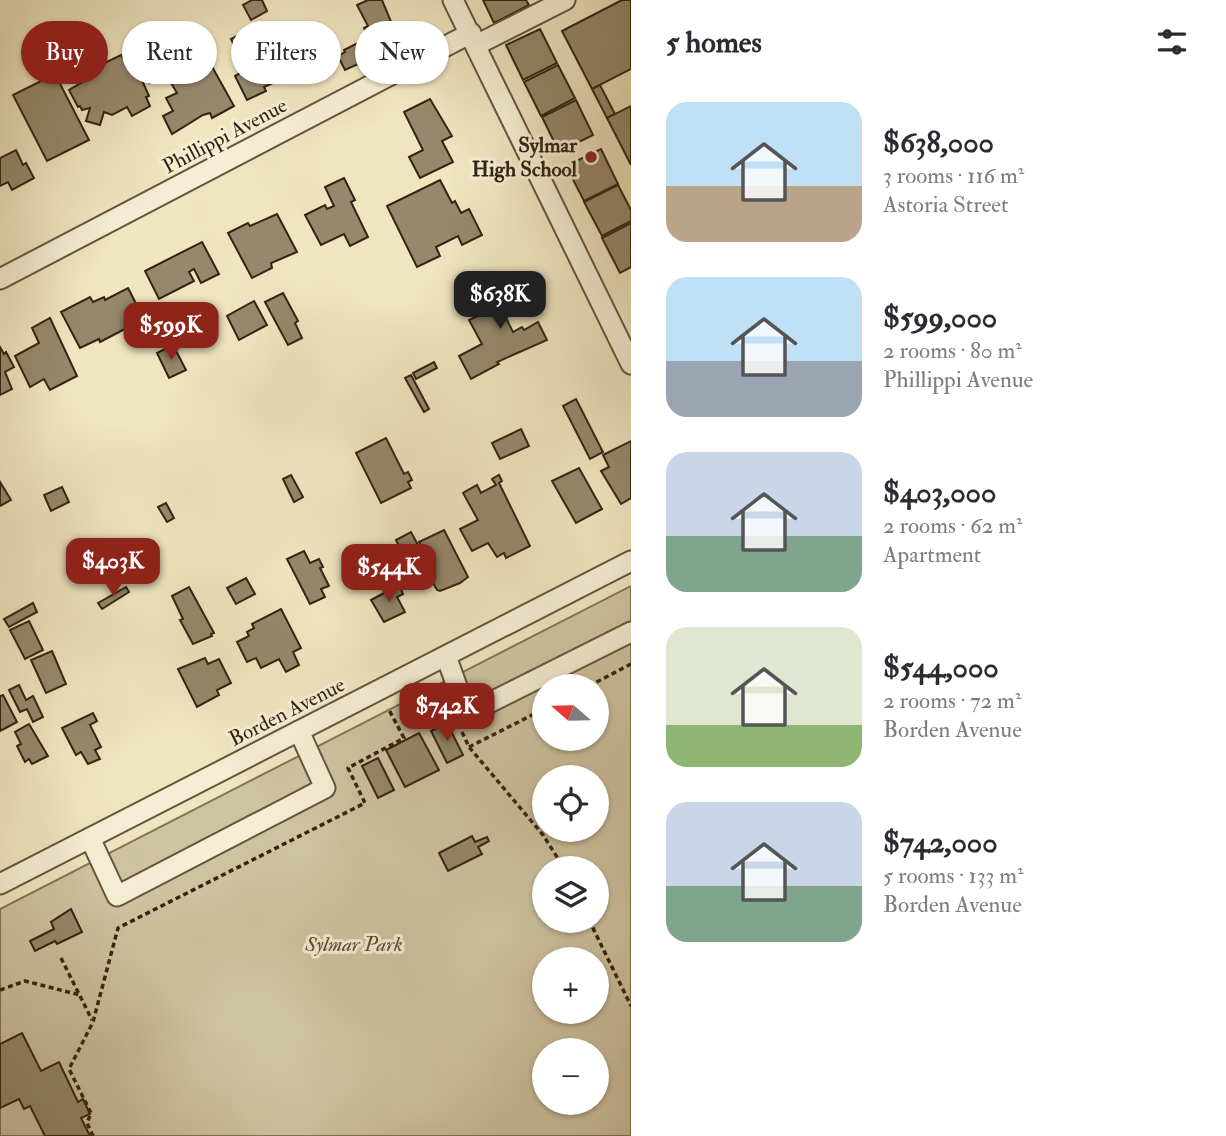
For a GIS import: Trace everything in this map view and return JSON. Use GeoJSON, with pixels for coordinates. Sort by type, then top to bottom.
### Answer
{"type":"FeatureCollection","features":[{"type":"Feature","properties":{"kind":"street"},"geometry":{"type":"LineString","coordinates":[[453,0],[631,365]]}},
{"type":"Feature","properties":{"kind":"street","name":"Phillippi Avenue"},"geometry":{"type":"LineString","coordinates":[[0,279],[474,39],[565,0]]}},
{"type":"Feature","properties":{"kind":"street","name":"Borden Avenue"},"geometry":{"type":"LineString","coordinates":[[0,884],[631,561]]}},
{"type":"Feature","properties":{"kind":"street"},"geometry":{"type":"LineString","coordinates":[[446,656],[467,714],[631,632]]}},
{"type":"Feature","properties":{"kind":"street"},"geometry":{"type":"LineString","coordinates":[[90,838],[117,896],[325,788],[299,731]]}},
{"type":"Feature","properties":{"kind":"path"},"geometry":{"type":"LineString","coordinates":[[609,676],[631,664]]}},
{"type":"Feature","properties":{"kind":"path"},"geometry":{"type":"LineString","coordinates":[[93,1136],[87,1124],[91,1113],[69,1069],[93,1022],[118,928],[365,803],[348,768],[404,738],[388,708]]}},
{"type":"Feature","properties":{"kind":"path"},"geometry":{"type":"LineString","coordinates":[[469,747],[532,715]]}},
{"type":"Feature","properties":{"kind":"path"},"geometry":{"type":"LineString","coordinates":[[459,725],[469,747],[558,856]]}},
{"type":"Feature","properties":{"kind":"path"},"geometry":{"type":"LineString","coordinates":[[595,933],[631,1006]]}},
{"type":"Feature","properties":{"kind":"path"},"geometry":{"type":"LineString","coordinates":[[61,958],[93,1022]]}},
{"type":"Feature","properties":{"kind":"path"},"geometry":{"type":"LineString","coordinates":[[0,990],[25,981],[80,995]]}},
{"type":"Feature","properties":{"kind":"green space","name":"Sylmar Park"},"geometry":{"type":"Polygon","coordinates":[[[631,586],[631,1136],[0,1136],[0,909],[631,586]]]}},
{"type":"Feature","properties":{"kind":"building"},"geometry":{"type":"Polygon","coordinates":[[[252,0],[262,0],[267,11],[251,20],[243,5],[252,0]]]}},
{"type":"Feature","properties":{"kind":"building"},"geometry":{"type":"Polygon","coordinates":[[[368,0],[382,0],[391,21],[365,21],[357,5],[368,0]]]}},
{"type":"Feature","properties":{"kind":"building"},"geometry":{"type":"Polygon","coordinates":[[[483,0],[526,0],[529,5],[494,23],[483,0]]]}},
{"type":"Feature","properties":{"kind":"building"},"geometry":{"type":"Polygon","coordinates":[[[622,0],[631,0],[631,69],[592,89],[562,31],[622,0]]]}},
{"type":"Feature","properties":{"kind":"building"},"geometry":{"type":"Polygon","coordinates":[[[540,29],[557,63],[523,80],[506,45],[540,29]]]}},
{"type":"Feature","properties":{"kind":"building"},"geometry":{"type":"Polygon","coordinates":[[[355,44],[355,66],[345,70],[341,62],[344,50],[355,44]]]}},
{"type":"Feature","properties":{"kind":"building"},"geometry":{"type":"Polygon","coordinates":[[[121,55],[122,84],[144,84],[150,106],[132,116],[127,107],[112,115],[104,112],[100,125],[86,121],[90,108],[82,110],[78,107],[69,90],[79,84],[108,84],[108,61],[121,55]]]}},
{"type":"Feature","properties":{"kind":"building"},"geometry":{"type":"Polygon","coordinates":[[[558,65],[575,98],[541,116],[524,82],[558,65]]]}},
{"type":"Feature","properties":{"kind":"building"},"geometry":{"type":"Polygon","coordinates":[[[217,76],[234,106],[212,118],[210,113],[203,115],[172,134],[163,116],[173,111],[166,98],[177,93],[172,84],[217,84],[217,76]]]}},
{"type":"Feature","properties":{"kind":"building"},"geometry":{"type":"Polygon","coordinates":[[[35,84],[60,84],[89,140],[47,161],[13,95],[35,84]]]}},
{"type":"Feature","properties":{"kind":"building"},"geometry":{"type":"Polygon","coordinates":[[[239,84],[271,84],[264,87],[266,91],[247,100],[239,84]]]}},
{"type":"Feature","properties":{"kind":"building"},"geometry":{"type":"Polygon","coordinates":[[[600,85],[615,114],[607,118],[592,89],[600,85]]]}},
{"type":"Feature","properties":{"kind":"building"},"geometry":{"type":"Polygon","coordinates":[[[430,99],[452,136],[442,141],[453,162],[420,178],[409,157],[423,150],[404,112],[430,99]]]}},
{"type":"Feature","properties":{"kind":"building"},"geometry":{"type":"Polygon","coordinates":[[[576,100],[593,135],[559,152],[542,117],[576,100]]]}},
{"type":"Feature","properties":{"kind":"building"},"geometry":{"type":"Polygon","coordinates":[[[631,106],[631,165],[607,118],[631,106]]]}},
{"type":"Feature","properties":{"kind":"building"},"geometry":{"type":"Polygon","coordinates":[[[601,149],[618,184],[584,201],[566,166],[601,149]]]}},
{"type":"Feature","properties":{"kind":"building"},"geometry":{"type":"Polygon","coordinates":[[[16,150],[23,165],[26,163],[34,178],[12,190],[8,182],[0,186],[0,158],[16,150]]]}},
{"type":"Feature","properties":{"kind":"building"},"geometry":{"type":"Polygon","coordinates":[[[344,178],[355,200],[351,202],[368,237],[350,246],[344,234],[321,245],[305,215],[325,205],[327,209],[334,206],[325,187],[344,178]]]}},
{"type":"Feature","properties":{"kind":"building"},"geometry":{"type":"Polygon","coordinates":[[[440,180],[452,203],[455,201],[461,213],[469,209],[482,235],[462,245],[458,236],[436,247],[440,256],[417,267],[387,206],[440,180]]]}},
{"type":"Feature","properties":{"kind":"building"},"geometry":{"type":"Polygon","coordinates":[[[618,185],[631,210],[631,221],[602,236],[584,202],[618,185]]]}},
{"type":"Feature","properties":{"kind":"building"},"geometry":{"type":"Polygon","coordinates":[[[277,214],[297,252],[271,263],[272,268],[252,278],[228,233],[277,214]]]}},
{"type":"Feature","properties":{"kind":"building"},"geometry":{"type":"Polygon","coordinates":[[[631,223],[631,267],[620,273],[602,238],[631,223]]]}},
{"type":"Feature","properties":{"kind":"building"},"geometry":{"type":"Polygon","coordinates":[[[202,242],[219,274],[201,283],[194,269],[189,272],[194,281],[159,299],[145,271],[202,242]]]}},
{"type":"Feature","properties":{"kind":"building"},"geometry":{"type":"Polygon","coordinates":[[[526,281],[535,298],[505,316],[513,332],[522,327],[524,330],[538,322],[547,340],[497,362],[499,364],[471,379],[459,356],[482,344],[469,320],[478,316],[474,308],[526,281]]]}},
{"type":"Feature","properties":{"kind":"building"},"geometry":{"type":"Polygon","coordinates":[[[128,288],[144,319],[100,342],[99,339],[80,348],[61,312],[90,297],[93,302],[104,297],[105,300],[128,288]]]}},
{"type":"Feature","properties":{"kind":"building"},"geometry":{"type":"Polygon","coordinates":[[[283,293],[298,321],[295,323],[302,338],[288,345],[265,302],[283,293]]]}},
{"type":"Feature","properties":{"kind":"building"},"geometry":{"type":"Polygon","coordinates":[[[254,301],[267,325],[239,340],[227,316],[254,301]]]}},
{"type":"Feature","properties":{"kind":"building"},"geometry":{"type":"Polygon","coordinates":[[[50,318],[77,376],[50,390],[44,379],[30,387],[15,356],[39,343],[32,328],[50,318]]]}},
{"type":"Feature","properties":{"kind":"building"},"geometry":{"type":"Polygon","coordinates":[[[173,345],[186,370],[169,378],[157,353],[173,345]]]}},
{"type":"Feature","properties":{"kind":"building"},"geometry":{"type":"Polygon","coordinates":[[[0,347],[14,367],[5,372],[12,389],[0,395],[0,347]]]}},
{"type":"Feature","properties":{"kind":"building"},"geometry":{"type":"Polygon","coordinates":[[[434,362],[437,368],[416,379],[413,373],[434,362]]]}},
{"type":"Feature","properties":{"kind":"building"},"geometry":{"type":"Polygon","coordinates":[[[411,375],[429,409],[424,412],[405,378],[411,375]]]}},
{"type":"Feature","properties":{"kind":"building"},"geometry":{"type":"Polygon","coordinates":[[[576,399],[603,452],[590,459],[563,406],[576,399]]]}},
{"type":"Feature","properties":{"kind":"building"},"geometry":{"type":"Polygon","coordinates":[[[521,429],[529,446],[500,459],[492,443],[521,429]]]}},
{"type":"Feature","properties":{"kind":"building"},"geometry":{"type":"Polygon","coordinates":[[[386,438],[404,474],[408,472],[412,480],[408,482],[411,488],[381,503],[356,453],[386,438]]]}},
{"type":"Feature","properties":{"kind":"building"},"geometry":{"type":"Polygon","coordinates":[[[631,441],[631,498],[621,504],[601,471],[609,467],[603,455],[631,441]]]}},
{"type":"Feature","properties":{"kind":"building"},"geometry":{"type":"Polygon","coordinates":[[[579,468],[602,509],[576,523],[552,481],[579,468]]]}},
{"type":"Feature","properties":{"kind":"building"},"geometry":{"type":"Polygon","coordinates":[[[291,475],[303,497],[294,502],[283,479],[291,475]]]}},
{"type":"Feature","properties":{"kind":"building"},"geometry":{"type":"Polygon","coordinates":[[[499,475],[502,481],[499,483],[530,546],[506,558],[504,553],[497,557],[488,543],[472,551],[460,529],[478,520],[463,493],[477,485],[481,493],[496,485],[492,479],[499,475]]]}},
{"type":"Feature","properties":{"kind":"building"},"geometry":{"type":"Polygon","coordinates":[[[0,482],[11,500],[0,506],[0,482]]]}},
{"type":"Feature","properties":{"kind":"building"},"geometry":{"type":"Polygon","coordinates":[[[62,487],[69,502],[51,511],[44,495],[62,487]]]}},
{"type":"Feature","properties":{"kind":"building"},"geometry":{"type":"Polygon","coordinates":[[[166,503],[174,518],[167,522],[158,507],[166,503]]]}},
{"type":"Feature","properties":{"kind":"building"},"geometry":{"type":"Polygon","coordinates":[[[444,530],[468,577],[440,591],[433,583],[422,589],[404,556],[422,547],[419,542],[444,530]]]}},
{"type":"Feature","properties":{"kind":"building"},"geometry":{"type":"Polygon","coordinates":[[[411,532],[419,547],[403,555],[396,540],[411,532]]]}},
{"type":"Feature","properties":{"kind":"building"},"geometry":{"type":"Polygon","coordinates":[[[304,551],[310,563],[319,559],[323,567],[320,568],[329,586],[321,589],[325,597],[310,604],[287,559],[304,551]]]}},
{"type":"Feature","properties":{"kind":"building"},"geometry":{"type":"Polygon","coordinates":[[[112,560],[116,569],[80,581],[77,573],[112,560]]]}},
{"type":"Feature","properties":{"kind":"building"},"geometry":{"type":"Polygon","coordinates":[[[246,578],[255,594],[236,604],[227,588],[246,578]]]}},
{"type":"Feature","properties":{"kind":"building"},"geometry":{"type":"Polygon","coordinates":[[[399,585],[403,594],[397,597],[405,612],[384,622],[371,600],[399,585]]]}},
{"type":"Feature","properties":{"kind":"building"},"geometry":{"type":"Polygon","coordinates":[[[126,587],[129,592],[102,609],[98,603],[126,587]]]}},
{"type":"Feature","properties":{"kind":"building"},"geometry":{"type":"Polygon","coordinates":[[[189,587],[214,633],[193,644],[180,620],[183,619],[172,596],[189,587]]]}},
{"type":"Feature","properties":{"kind":"building"},"geometry":{"type":"Polygon","coordinates":[[[33,603],[37,612],[9,627],[4,619],[33,603]]]}},
{"type":"Feature","properties":{"kind":"building"},"geometry":{"type":"Polygon","coordinates":[[[281,609],[301,648],[293,652],[299,665],[286,672],[279,659],[261,668],[256,658],[247,662],[237,642],[249,636],[247,632],[254,628],[252,624],[281,609]]]}},
{"type":"Feature","properties":{"kind":"building"},"geometry":{"type":"Polygon","coordinates":[[[29,621],[43,650],[25,659],[10,630],[29,621]]]}},
{"type":"Feature","properties":{"kind":"building"},"geometry":{"type":"Polygon","coordinates":[[[52,651],[66,684],[46,693],[31,660],[52,651]]]}},
{"type":"Feature","properties":{"kind":"building"},"geometry":{"type":"Polygon","coordinates":[[[205,658],[208,664],[219,659],[231,683],[217,690],[219,695],[197,707],[178,669],[205,658]]]}},
{"type":"Feature","properties":{"kind":"building"},"geometry":{"type":"Polygon","coordinates":[[[19,685],[26,700],[33,696],[43,717],[33,722],[27,709],[20,712],[9,690],[19,685]]]}},
{"type":"Feature","properties":{"kind":"building"},"geometry":{"type":"Polygon","coordinates":[[[3,695],[17,722],[0,731],[0,696],[3,695]]]}},
{"type":"Feature","properties":{"kind":"building"},"geometry":{"type":"Polygon","coordinates":[[[93,713],[97,721],[90,725],[101,747],[95,750],[100,759],[88,764],[81,752],[76,755],[62,728],[93,713]]]}},
{"type":"Feature","properties":{"kind":"building"},"geometry":{"type":"Polygon","coordinates":[[[447,723],[463,755],[447,763],[431,731],[447,723]]]}},
{"type":"Feature","properties":{"kind":"building"},"geometry":{"type":"Polygon","coordinates":[[[29,724],[48,756],[32,764],[29,759],[25,762],[17,746],[21,744],[15,732],[29,724]]]}},
{"type":"Feature","properties":{"kind":"building"},"geometry":{"type":"Polygon","coordinates":[[[419,733],[439,770],[405,787],[386,750],[419,733]]]}},
{"type":"Feature","properties":{"kind":"building"},"geometry":{"type":"Polygon","coordinates":[[[378,758],[394,790],[378,798],[362,766],[378,758]]]}},
{"type":"Feature","properties":{"kind":"building"},"geometry":{"type":"Polygon","coordinates":[[[472,836],[475,842],[487,837],[489,841],[478,847],[482,854],[448,871],[439,853],[472,836]]]}},
{"type":"Feature","properties":{"kind":"building"},"geometry":{"type":"Polygon","coordinates":[[[71,909],[82,932],[35,951],[30,941],[54,929],[51,922],[71,909]]]}},
{"type":"Feature","properties":{"kind":"building"},"geometry":{"type":"Polygon","coordinates":[[[22,1033],[41,1071],[59,1062],[78,1102],[83,1099],[90,1114],[81,1118],[90,1136],[45,1136],[30,1106],[24,1109],[19,1099],[0,1108],[0,1044],[22,1033]]]}},
{"type":"Feature","properties":{"kind":"place","name":"Sylmar High School"},"geometry":{"type":"Point","coordinates":[591,157]}}]}
